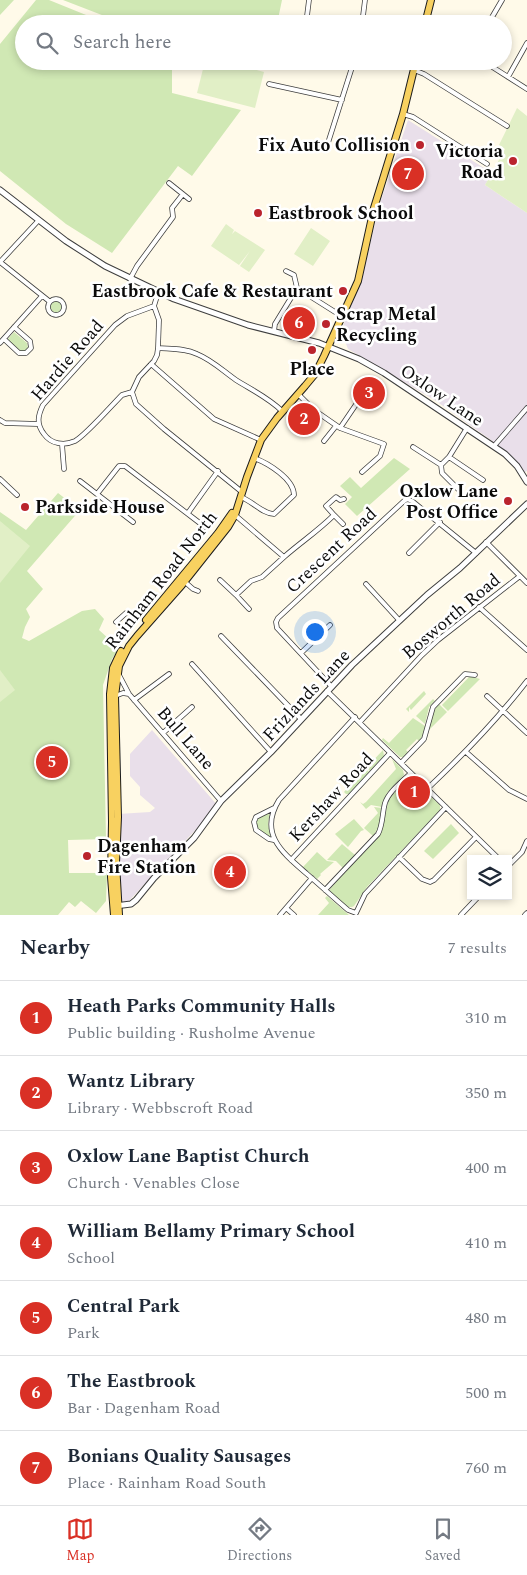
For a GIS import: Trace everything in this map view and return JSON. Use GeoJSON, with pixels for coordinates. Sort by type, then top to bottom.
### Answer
{"type":"FeatureCollection","features":[{"type":"Feature","properties":{"kind":"main road"},"geometry":{"type":"LineString","coordinates":[[427,15],[431,0]]}},
{"type":"Feature","properties":{"kind":"main road","name":"Rainham Road North"},"geometry":{"type":"LineString","coordinates":[[114,915],[116,906],[115,696],[118,672],[122,659],[129,646],[221,537],[235,516],[261,440],[282,411],[314,374],[329,347],[358,281],[374,208],[403,114],[414,70]]}},
{"type":"Feature","properties":{"kind":"main road","name":"Rainham Road North"},"geometry":{"type":"LineString","coordinates":[[118,915],[111,877],[110,694],[113,668],[121,651],[132,636],[218,533],[237,506]]}},
{"type":"Feature","properties":{"kind":"street"},"geometry":{"type":"LineString","coordinates":[[308,15],[310,0]]}},
{"type":"Feature","properties":{"kind":"street"},"geometry":{"type":"LineString","coordinates":[[363,15],[365,0]]}},
{"type":"Feature","properties":{"kind":"street"},"geometry":{"type":"LineString","coordinates":[[493,15],[502,0]]}},
{"type":"Feature","properties":{"kind":"street"},"geometry":{"type":"LineString","coordinates":[[512,70],[527,43]]}},
{"type":"Feature","properties":{"kind":"street"},"geometry":{"type":"LineString","coordinates":[[327,146],[351,70]]}},
{"type":"Feature","properties":{"kind":"street"},"geometry":{"type":"LineString","coordinates":[[420,70],[507,126]]}},
{"type":"Feature","properties":{"kind":"street"},"geometry":{"type":"LineString","coordinates":[[497,70],[527,88]]}},
{"type":"Feature","properties":{"kind":"street"},"geometry":{"type":"LineString","coordinates":[[508,77],[512,70]]}},
{"type":"Feature","properties":{"kind":"street"},"geometry":{"type":"LineString","coordinates":[[269,84],[342,100]]}},
{"type":"Feature","properties":{"kind":"street"},"geometry":{"type":"LineString","coordinates":[[403,114],[413,117],[487,164]]}},
{"type":"Feature","properties":{"kind":"street"},"geometry":{"type":"LineString","coordinates":[[169,183],[189,199]]}},
{"type":"Feature","properties":{"kind":"street","name":"Oxlow Lane"},"geometry":{"type":"LineString","coordinates":[[0,190],[91,258],[158,294],[237,321],[329,347],[384,372],[494,446],[512,460],[527,482]]}},
{"type":"Feature","properties":{"kind":"street"},"geometry":{"type":"LineString","coordinates":[[130,279],[136,266],[173,217],[172,208],[183,194]]}},
{"type":"Feature","properties":{"kind":"street"},"geometry":{"type":"LineString","coordinates":[[38,220],[0,262],[49,301]]}},
{"type":"Feature","properties":{"kind":"street"},"geometry":{"type":"LineString","coordinates":[[274,331],[275,324],[297,288],[294,275],[286,271]]}},
{"type":"Feature","properties":{"kind":"street"},"geometry":{"type":"LineString","coordinates":[[297,288],[343,317]]}},
{"type":"Feature","properties":{"kind":"street"},"geometry":{"type":"LineString","coordinates":[[158,294],[154,306],[159,320],[158,348],[154,361],[139,377],[132,392],[136,404],[251,502],[268,514],[274,514],[294,495],[292,485],[269,464],[254,458]]}},
{"type":"Feature","properties":{"kind":"street"},"geometry":{"type":"LineString","coordinates":[[0,343],[42,296]]}},
{"type":"Feature","properties":{"kind":"street"},"geometry":{"type":"LineString","coordinates":[[54,299],[60,300],[63,304],[62,312],[55,315],[50,312],[48,308],[49,301],[54,299]]}},
{"type":"Feature","properties":{"kind":"street","name":"Hardie Road"},"geometry":{"type":"LineString","coordinates":[[62,444],[51,441],[38,424],[39,412],[43,405],[115,325],[127,316],[154,306]]}},
{"type":"Feature","properties":{"kind":"street"},"geometry":{"type":"LineString","coordinates":[[4,339],[19,353],[26,353],[31,348],[30,341],[14,327]]}},
{"type":"Feature","properties":{"kind":"street"},"geometry":{"type":"LineString","coordinates":[[158,348],[183,349],[196,353],[222,368],[234,379],[266,398],[282,411]]}},
{"type":"Feature","properties":{"kind":"street"},"geometry":{"type":"LineString","coordinates":[[151,364],[214,419],[261,440]]}},
{"type":"Feature","properties":{"kind":"street"},"geometry":{"type":"LineString","coordinates":[[64,469],[62,444],[76,440],[122,394],[132,392]]}},
{"type":"Feature","properties":{"kind":"street"},"geometry":{"type":"LineString","coordinates":[[298,394],[314,410],[338,427],[384,444],[380,456],[362,472]]}},
{"type":"Feature","properties":{"kind":"street"},"geometry":{"type":"LineString","coordinates":[[324,441],[357,403]]}},
{"type":"Feature","properties":{"kind":"street"},"geometry":{"type":"LineString","coordinates":[[494,446],[527,408]]}},
{"type":"Feature","properties":{"kind":"street"},"geometry":{"type":"LineString","coordinates":[[0,420],[5,423],[38,424]]}},
{"type":"Feature","properties":{"kind":"street"},"geometry":{"type":"LineString","coordinates":[[441,466],[449,457],[467,428]]}},
{"type":"Feature","properties":{"kind":"street"},"geometry":{"type":"LineString","coordinates":[[413,447],[441,466],[442,473],[458,488]]}},
{"type":"Feature","properties":{"kind":"street"},"geometry":{"type":"LineString","coordinates":[[449,457],[483,480]]}},
{"type":"Feature","properties":{"kind":"street"},"geometry":{"type":"LineString","coordinates":[[97,494],[119,466],[125,466],[205,527]]}},
{"type":"Feature","properties":{"kind":"street"},"geometry":{"type":"LineString","coordinates":[[188,513],[218,472]]}},
{"type":"Feature","properties":{"kind":"street"},"geometry":{"type":"LineString","coordinates":[[0,479],[17,495]]}},
{"type":"Feature","properties":{"kind":"street"},"geometry":{"type":"LineString","coordinates":[[80,481],[133,522]]}},
{"type":"Feature","properties":{"kind":"street"},"geometry":{"type":"LineString","coordinates":[[343,524],[326,506],[336,496],[340,500],[344,499]]}},
{"type":"Feature","properties":{"kind":"street","name":"Crescent Road"},"geometry":{"type":"LineString","coordinates":[[476,553],[440,522],[407,499],[285,612],[277,620],[276,625],[354,717],[495,855]]}},
{"type":"Feature","properties":{"kind":"street","name":"Frizlands Lane"},"geometry":{"type":"LineString","coordinates":[[116,906],[131,904],[136,900],[154,878],[194,838],[221,801],[271,752],[329,688],[399,620],[476,553],[527,504]]}},
{"type":"Feature","properties":{"kind":"street"},"geometry":{"type":"LineString","coordinates":[[236,595],[251,581],[262,577],[304,540],[315,534],[334,515]]}},
{"type":"Feature","properties":{"kind":"street"},"geometry":{"type":"LineString","coordinates":[[235,516],[284,557]]}},
{"type":"Feature","properties":{"kind":"street"},"geometry":{"type":"LineString","coordinates":[[409,553],[440,522]]}},
{"type":"Feature","properties":{"kind":"street"},"geometry":{"type":"LineString","coordinates":[[486,542],[527,583]]}},
{"type":"Feature","properties":{"kind":"street","name":"Bosworth Road"},"geometry":{"type":"LineString","coordinates":[[360,722],[422,655],[479,607],[520,576]]}},
{"type":"Feature","properties":{"kind":"street"},"geometry":{"type":"LineString","coordinates":[[220,580],[249,609]]}},
{"type":"Feature","properties":{"kind":"street"},"geometry":{"type":"LineString","coordinates":[[184,582],[193,589],[198,590]]}},
{"type":"Feature","properties":{"kind":"street"},"geometry":{"type":"LineString","coordinates":[[366,584],[399,620]]}},
{"type":"Feature","properties":{"kind":"street"},"geometry":{"type":"LineString","coordinates":[[479,607],[527,650]]}},
{"type":"Feature","properties":{"kind":"street"},"geometry":{"type":"LineString","coordinates":[[116,622],[126,613]]}},
{"type":"Feature","properties":{"kind":"street"},"geometry":{"type":"LineString","coordinates":[[300,653],[330,625]]}},
{"type":"Feature","properties":{"kind":"street"},"geometry":{"type":"LineString","coordinates":[[221,636],[301,719]]}},
{"type":"Feature","properties":{"kind":"street"},"geometry":{"type":"LineString","coordinates":[[192,664],[271,752]]}},
{"type":"Feature","properties":{"kind":"street","name":"Bull Lane"},"geometry":{"type":"LineString","coordinates":[[118,672],[129,694],[221,801]]}},
{"type":"Feature","properties":{"kind":"street"},"geometry":{"type":"LineString","coordinates":[[134,700],[169,674]]}},
{"type":"Feature","properties":{"kind":"street"},"geometry":{"type":"LineString","coordinates":[[401,763],[424,739],[430,712],[435,704],[465,674],[475,676]]}},
{"type":"Feature","properties":{"kind":"street"},"geometry":{"type":"LineString","coordinates":[[427,789],[504,712],[527,681]]}},
{"type":"Feature","properties":{"kind":"street"},"geometry":{"type":"LineString","coordinates":[[115,696],[123,693],[129,694]]}},
{"type":"Feature","properties":{"kind":"street"},"geometry":{"type":"LineString","coordinates":[[487,696],[527,733]]}},
{"type":"Feature","properties":{"kind":"street"},"geometry":{"type":"LineString","coordinates":[[163,732],[192,707]]}},
{"type":"Feature","properties":{"kind":"street"},"geometry":{"type":"LineString","coordinates":[[354,717],[287,790],[274,808],[271,822],[274,840],[291,860],[348,910],[356,914],[365,894],[446,807]]}},
{"type":"Feature","properties":{"kind":"street"},"geometry":{"type":"LineString","coordinates":[[466,752],[509,790],[527,799]]}},
{"type":"Feature","properties":{"kind":"street","name":"Kershaw Road"},"geometry":{"type":"LineString","coordinates":[[291,860],[390,753]]}},
{"type":"Feature","properties":{"kind":"street"},"geometry":{"type":"LineString","coordinates":[[325,890],[378,834],[382,826],[384,807],[388,797],[411,773]]}},
{"type":"Feature","properties":{"kind":"street"},"geometry":{"type":"LineString","coordinates":[[274,808],[256,817],[254,822],[256,830],[269,839],[274,840]]}},
{"type":"Feature","properties":{"kind":"street"},"geometry":{"type":"LineString","coordinates":[[399,857],[422,880],[430,882],[476,837]]}},
{"type":"Feature","properties":{"kind":"street"},"geometry":{"type":"LineString","coordinates":[[512,862],[522,852],[527,841]]}},
{"type":"Feature","properties":{"kind":"street"},"geometry":{"type":"LineString","coordinates":[[280,915],[312,878]]}},
{"type":"Feature","properties":{"kind":"street"},"geometry":{"type":"LineString","coordinates":[[461,915],[475,900]]}},
{"type":"Feature","properties":{"kind":"street"},"geometry":{"type":"LineString","coordinates":[[286,908],[294,915]]}},
{"type":"Feature","properties":{"kind":"shaded area"},"geometry":{"type":"Polygon","coordinates":[[[408,120],[492,173],[485,185],[527,213],[527,471],[523,473],[498,445],[436,401],[348,349],[341,331],[362,278],[380,203],[408,120]]]}},
{"type":"Feature","properties":{"kind":"shaded area"},"geometry":{"type":"Polygon","coordinates":[[[152,730],[218,806],[126,904],[119,902],[121,888],[118,814],[150,812],[155,808],[140,795],[140,787],[130,776],[130,754],[152,730]]]}},
{"type":"Feature","properties":{"kind":"green space"},"geometry":{"type":"Polygon","coordinates":[[[0,0],[14,0],[0,15],[0,0]]]}},
{"type":"Feature","properties":{"kind":"green space"},"geometry":{"type":"Polygon","coordinates":[[[36,0],[49,0],[86,15],[24,15],[36,0]]]}},
{"type":"Feature","properties":{"kind":"green space"},"geometry":{"type":"Polygon","coordinates":[[[63,0],[282,0],[279,15],[102,15],[63,0]]]}},
{"type":"Feature","properties":{"kind":"green space"},"geometry":{"type":"Polygon","coordinates":[[[15,26],[15,70],[172,70],[172,93],[241,110],[192,176],[178,166],[112,253],[66,224],[0,171],[0,44],[15,26]]]}},
{"type":"Feature","properties":{"kind":"green space"},"geometry":{"type":"Polygon","coordinates":[[[203,70],[257,70],[264,72],[255,108],[197,93],[203,70]]]}},
{"type":"Feature","properties":{"kind":"green space","name":"Victoria Road"},"geometry":{"type":"Polygon","coordinates":[[[517,108],[527,116],[527,213],[485,185],[505,149],[499,145],[517,108]]]}},
{"type":"Feature","properties":{"kind":"green space"},"geometry":{"type":"Polygon","coordinates":[[[226,224],[234,230],[232,234],[235,231],[265,250],[249,272],[240,266],[250,251],[239,265],[211,246],[226,224]]]}},
{"type":"Feature","properties":{"kind":"green space"},"geometry":{"type":"Polygon","coordinates":[[[311,228],[330,241],[313,266],[294,254],[311,228]]]}},
{"type":"Feature","properties":{"kind":"green space"},"geometry":{"type":"Polygon","coordinates":[[[53,300],[59,300],[63,307],[59,314],[53,314],[49,310],[49,304],[53,300]]]}},
{"type":"Feature","properties":{"kind":"green space"},"geometry":{"type":"Polygon","coordinates":[[[14,332],[27,343],[28,348],[25,352],[20,351],[7,340],[14,332]]]}},
{"type":"Feature","properties":{"kind":"green space"},"geometry":{"type":"Polygon","coordinates":[[[394,458],[410,469],[357,516],[345,504],[352,497],[340,486],[350,477],[361,488],[394,458]]]}},
{"type":"Feature","properties":{"kind":"green space"},"geometry":{"type":"Polygon","coordinates":[[[58,493],[80,510],[27,571],[43,589],[26,609],[30,617],[22,638],[29,641],[82,611],[95,609],[104,619],[99,630],[119,648],[112,659],[103,685],[106,839],[68,840],[69,873],[107,873],[106,901],[96,913],[81,901],[75,907],[69,902],[58,915],[0,915],[0,512],[26,530],[58,493]]]}},
{"type":"Feature","properties":{"kind":"green space"},"geometry":{"type":"Polygon","coordinates":[[[0,521],[30,546],[0,583],[0,521]]]}},
{"type":"Feature","properties":{"kind":"green space"},"geometry":{"type":"Polygon","coordinates":[[[0,670],[15,690],[0,702],[0,670]]]}},
{"type":"Feature","properties":{"kind":"green space"},"geometry":{"type":"Polygon","coordinates":[[[470,676],[480,679],[448,711],[442,705],[470,676]]]}},
{"type":"Feature","properties":{"kind":"green space"},"geometry":{"type":"Polygon","coordinates":[[[424,691],[426,694],[411,710],[409,707],[409,712],[406,709],[424,691]]]}},
{"type":"Feature","properties":{"kind":"green space"},"geometry":{"type":"Polygon","coordinates":[[[433,699],[435,701],[429,707],[425,724],[416,716],[433,699]]]}},
{"type":"Feature","properties":{"kind":"green space"},"geometry":{"type":"Polygon","coordinates":[[[438,703],[447,712],[428,731],[432,711],[438,703]]]}},
{"type":"Feature","properties":{"kind":"green space"},"geometry":{"type":"Polygon","coordinates":[[[413,718],[425,726],[423,735],[419,741],[417,739],[406,750],[408,752],[403,757],[400,757],[382,740],[383,738],[389,743],[413,718]]]}},
{"type":"Feature","properties":{"kind":"green space"},"geometry":{"type":"Polygon","coordinates":[[[383,750],[384,756],[370,771],[366,768],[383,750]]]}},
{"type":"Feature","properties":{"kind":"green space"},"geometry":{"type":"Polygon","coordinates":[[[392,759],[403,770],[404,775],[387,793],[382,807],[371,805],[366,809],[360,802],[363,804],[366,802],[396,769],[392,759]]]}},
{"type":"Feature","properties":{"kind":"green space"},"geometry":{"type":"Polygon","coordinates":[[[366,768],[369,772],[349,794],[346,794],[344,792],[366,768]]]}},
{"type":"Feature","properties":{"kind":"green space"},"geometry":{"type":"Polygon","coordinates":[[[410,778],[440,805],[440,810],[367,887],[354,906],[347,907],[330,892],[330,889],[381,833],[389,798],[410,778]]]}},
{"type":"Feature","properties":{"kind":"green space"},"geometry":{"type":"Polygon","coordinates":[[[374,807],[382,808],[379,827],[373,836],[364,828],[378,813],[374,807]]]}},
{"type":"Feature","properties":{"kind":"green space"},"geometry":{"type":"Polygon","coordinates":[[[270,812],[268,824],[271,837],[269,837],[257,829],[257,819],[270,812]]]}},
{"type":"Feature","properties":{"kind":"green space"},"geometry":{"type":"Polygon","coordinates":[[[354,819],[364,830],[348,847],[335,834],[354,819]]]}},
{"type":"Feature","properties":{"kind":"green space"},"geometry":{"type":"Polygon","coordinates":[[[451,824],[459,833],[433,859],[424,851],[451,824]]]}},
{"type":"Feature","properties":{"kind":"green space"},"geometry":{"type":"Polygon","coordinates":[[[342,844],[355,855],[343,868],[336,861],[327,860],[342,844]]]}},
{"type":"Feature","properties":{"kind":"green space"},"geometry":{"type":"Polygon","coordinates":[[[317,852],[327,861],[334,862],[317,879],[303,867],[317,852]]]}},
{"type":"Feature","properties":{"kind":"green space"},"geometry":{"type":"Polygon","coordinates":[[[327,896],[349,915],[318,915],[329,903],[325,898],[327,896]]]}},
{"type":"Feature","properties":{"kind":"place","name":"Fix Auto Collision"},"geometry":{"type":"Point","coordinates":[420,145]}},
{"type":"Feature","properties":{"kind":"place","name":"Victoria Road"},"geometry":{"type":"Point","coordinates":[513,161]}},
{"type":"Feature","properties":{"kind":"place","name":"Bonians Quality Sausages"},"geometry":{"type":"Point","coordinates":[408,174]}},
{"type":"Feature","properties":{"kind":"place","name":"Eastbrook School"},"geometry":{"type":"Point","coordinates":[258,213]}},
{"type":"Feature","properties":{"kind":"place","name":"Eastbrook Cafe & Restaurant"},"geometry":{"type":"Point","coordinates":[343,291]}},
{"type":"Feature","properties":{"kind":"place","name":"The Eastbrook"},"geometry":{"type":"Point","coordinates":[299,323]}},
{"type":"Feature","properties":{"kind":"place","name":"Scrap Metal Recycling"},"geometry":{"type":"Point","coordinates":[326,324]}},
{"type":"Feature","properties":{"kind":"place","name":"Place"},"geometry":{"type":"Point","coordinates":[312,350]}},
{"type":"Feature","properties":{"kind":"place","name":"Oxlow Lane Baptist Church"},"geometry":{"type":"Point","coordinates":[369,393]}},
{"type":"Feature","properties":{"kind":"place","name":"Wantz Library"},"geometry":{"type":"Point","coordinates":[304,419]}},
{"type":"Feature","properties":{"kind":"place","name":"Oxlow Lane Post Office"},"geometry":{"type":"Point","coordinates":[508,501]}},
{"type":"Feature","properties":{"kind":"place","name":"Parkside House"},"geometry":{"type":"Point","coordinates":[25,507]}},
{"type":"Feature","properties":{"kind":"place","name":"Central Park"},"geometry":{"type":"Point","coordinates":[52,762]}},
{"type":"Feature","properties":{"kind":"place","name":"Heath Parks Community Halls"},"geometry":{"type":"Point","coordinates":[414,792]}},
{"type":"Feature","properties":{"kind":"place","name":"Dagenham Fire Station"},"geometry":{"type":"Point","coordinates":[87,856]}},
{"type":"Feature","properties":{"kind":"place","name":"William Bellamy Primary School"},"geometry":{"type":"Point","coordinates":[230,872]}}]}
